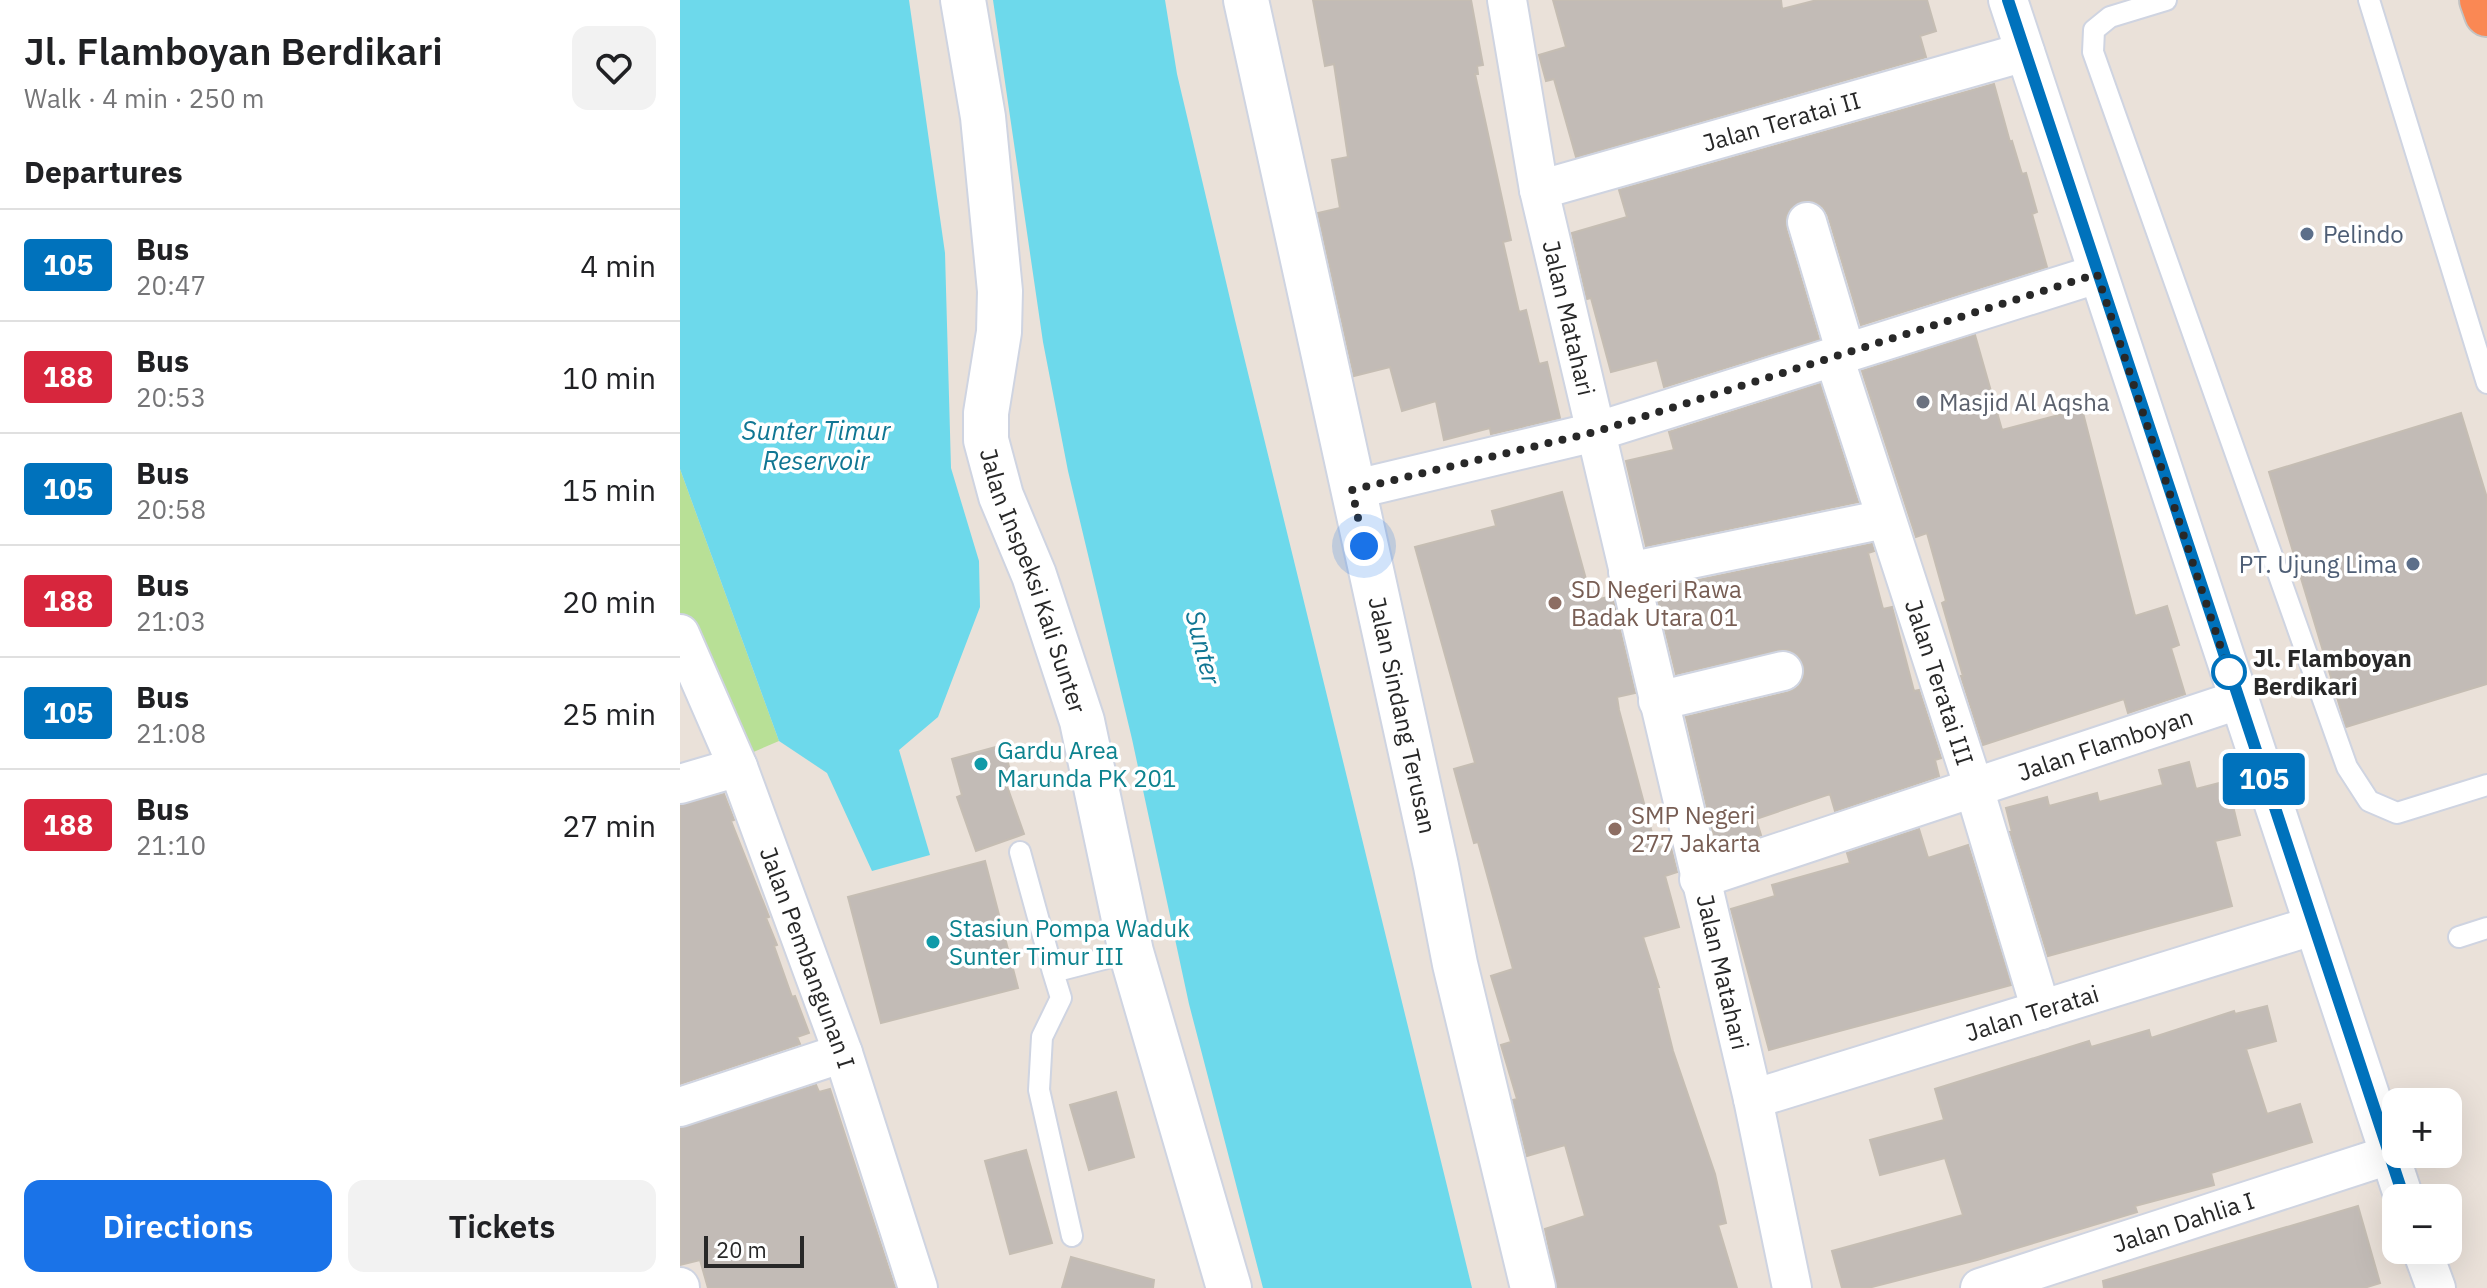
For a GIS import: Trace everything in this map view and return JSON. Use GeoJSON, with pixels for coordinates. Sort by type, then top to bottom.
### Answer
{"type":"FeatureCollection","features":[{"type":"Feature","properties":{"kind":"highway"},"geometry":{"type":"LineString","coordinates":[[2482,0],[2487,14]]}},
{"type":"Feature","properties":{"kind":"street","name":"Jalan Inspeksi Kali Sunter"},"geometry":{"type":"LineString","coordinates":[[963,0],[983,117],[1000,291],[999,332],[986,413],[986,440],[1001,496],[1034,575],[1082,721],[1131,952],[1229,1288]]}},
{"type":"Feature","properties":{"kind":"street","name":"Jalan Sindang Terusan"},"geometry":{"type":"LineString","coordinates":[[1246,0],[1455,964],[1533,1288]]}},
{"type":"Feature","properties":{"kind":"street","name":"Jalan Matahari"},"geometry":{"type":"LineString","coordinates":[[1507,0],[1539,190],[1753,1099],[1792,1288]]}},
{"type":"Feature","properties":{"kind":"street"},"geometry":{"type":"LineString","coordinates":[[2008,0],[2382,1134]]}},
{"type":"Feature","properties":{"kind":"street","name":"Jalan Teratai II"},"geometry":{"type":"LineString","coordinates":[[1539,190],[2025,52]]}},
{"type":"Feature","properties":{"kind":"street","name":"Jalan Teratai III"},"geometry":{"type":"LineString","coordinates":[[1807,222],[1885,519],[1974,788],[2041,1010]]}},
{"type":"Feature","properties":{"kind":"street"},"geometry":{"type":"LineString","coordinates":[[1352,490],[1595,432],[2097,274]]}},
{"type":"Feature","properties":{"kind":"street"},"geometry":{"type":"LineString","coordinates":[[1628,572],[1885,519]]}},
{"type":"Feature","properties":{"kind":"street","name":"Jalan Pembangunan I"},"geometry":{"type":"LineString","coordinates":[[680,634],[738,767],[843,1053],[918,1288]]}},
{"type":"Feature","properties":{"kind":"street"},"geometry":{"type":"LineString","coordinates":[[1658,701],[1783,671]]}},
{"type":"Feature","properties":{"kind":"street","name":"Jalan Flamboyan"},"geometry":{"type":"LineString","coordinates":[[1699,879],[2238,700]]}},
{"type":"Feature","properties":{"kind":"street"},"geometry":{"type":"LineString","coordinates":[[680,784],[738,767]]}},
{"type":"Feature","properties":{"kind":"street","name":"Jalan Teratai"},"geometry":{"type":"LineString","coordinates":[[1753,1099],[2312,926]]}},
{"type":"Feature","properties":{"kind":"street"},"geometry":{"type":"LineString","coordinates":[[680,1107],[843,1053]]}},
{"type":"Feature","properties":{"kind":"street","name":"Jalan Dahlia I"},"geometry":{"type":"LineString","coordinates":[[1980,1288],[2382,1157]]}},
{"type":"Feature","properties":{"kind":"street"},"geometry":{"type":"LineString","coordinates":[[2427,1264],[2436,1288]]}},
{"type":"Feature","properties":{"kind":"lane"},"geometry":{"type":"LineString","coordinates":[[2166,0],[2110,17],[2094,30],[2093,52],[2347,767],[2369,801],[2397,813],[2487,785]]}},
{"type":"Feature","properties":{"kind":"lane"},"geometry":{"type":"LineString","coordinates":[[2369,0],[2487,383]]}},
{"type":"Feature","properties":{"kind":"lane"},"geometry":{"type":"LineString","coordinates":[[1020,852],[1061,998],[1042,1037],[1039,1090],[1072,1236]]}},
{"type":"Feature","properties":{"kind":"lane"},"geometry":{"type":"LineString","coordinates":[[2459,937],[2487,928]]}},
{"type":"Feature","properties":{"kind":"lane"},"geometry":{"type":"LineString","coordinates":[[1053,972],[1131,952]]}},
{"type":"Feature","properties":{"kind":"green space"},"geometry":{"type":"Polygon","coordinates":[[[680,469],[779,741],[735,760],[680,613],[680,469]]]}},
{"type":"Feature","properties":{"kind":"water","name":"Sunter Timur Reservoir"},"geometry":{"type":"Polygon","coordinates":[[[680,0],[909,0],[945,253],[951,468],[979,561],[980,607],[938,717],[899,750],[930,855],[872,871],[827,773],[779,741],[680,469],[680,0]]]}},
{"type":"Feature","properties":{"kind":"water","name":"Sunter"},"geometry":{"type":"Polygon","coordinates":[[[993,0],[1165,0],[1177,74],[1235,320],[1472,1288],[1263,1288],[1189,1004],[1132,739],[1068,471],[1043,342],[993,0]]]}},
{"type":"Feature","properties":{"kind":"building"},"geometry":{"type":"Polygon","coordinates":[[[1313,0],[1471,0],[1483,65],[1477,66],[1478,74],[1475,74],[1511,240],[1503,242],[1519,312],[1526,310],[1539,364],[1547,362],[1560,418],[1491,434],[1490,428],[1444,440],[1436,401],[1402,411],[1390,367],[1354,376],[1318,213],[1340,208],[1332,160],[1348,157],[1334,64],[1325,66],[1313,0]]]}},
{"type":"Feature","properties":{"kind":"building"},"geometry":{"type":"Polygon","coordinates":[[[1553,0],[1781,0],[1782,9],[1817,0],[1927,0],[1936,31],[1920,36],[1926,57],[1576,157],[1554,79],[1546,81],[1539,55],[1566,47],[1553,0]]]}},
{"type":"Feature","properties":{"kind":"building"},"geometry":{"type":"Polygon","coordinates":[[[1994,84],[2010,142],[2022,174],[2026,173],[2037,212],[2032,214],[2047,267],[1861,325],[1828,215],[1823,207],[1813,201],[1802,201],[1791,208],[1786,216],[1786,228],[1819,339],[1664,387],[1657,360],[1611,372],[1591,298],[1587,299],[1572,233],[1627,217],[1619,190],[1994,84]]]}},
{"type":"Feature","properties":{"kind":"building"},"geometry":{"type":"Polygon","coordinates":[[[1975,335],[2002,430],[2082,409],[2135,616],[2167,606],[2179,645],[2171,648],[2185,694],[2128,713],[2124,699],[1983,745],[1961,676],[1942,603],[1946,601],[1927,533],[1916,537],[1862,371],[1975,335]]]}},
{"type":"Feature","properties":{"kind":"building"},"geometry":{"type":"Polygon","coordinates":[[[1820,384],[1858,502],[1646,546],[1626,461],[1674,450],[1669,432],[1820,384]]]}},
{"type":"Feature","properties":{"kind":"building"},"geometry":{"type":"Polygon","coordinates":[[[2461,413],[2487,498],[2487,684],[2346,727],[2269,472],[2461,413]]]}},
{"type":"Feature","properties":{"kind":"building"},"geometry":{"type":"Polygon","coordinates":[[[1562,492],[1592,601],[1612,596],[1635,693],[1617,697],[1619,710],[1656,848],[1670,844],[1677,872],[1665,876],[1679,927],[1643,937],[1659,987],[1673,1051],[1715,1174],[1726,1223],[1718,1225],[1737,1288],[1557,1288],[1545,1229],[1585,1216],[1565,1145],[1527,1156],[1513,1100],[1517,1099],[1501,1045],[1511,1042],[1491,976],[1513,969],[1454,769],[1475,763],[1415,547],[1496,526],[1492,511],[1562,492]]]}},
{"type":"Feature","properties":{"kind":"building"},"geometry":{"type":"Polygon","coordinates":[[[1872,544],[1874,551],[1868,553],[1883,609],[1892,607],[1914,691],[1919,690],[1941,758],[1935,760],[1939,776],[1835,811],[1830,794],[1756,819],[1761,835],[1717,850],[1686,717],[1789,692],[1799,686],[1804,667],[1798,655],[1779,650],[1676,674],[1655,589],[1872,544]]]}},
{"type":"Feature","properties":{"kind":"building"},"geometry":{"type":"Polygon","coordinates":[[[1003,745],[1010,770],[1002,772],[1024,834],[976,851],[957,797],[962,795],[952,759],[1003,745]]]}},
{"type":"Feature","properties":{"kind":"building"},"geometry":{"type":"Polygon","coordinates":[[[2189,762],[2196,789],[2227,781],[2240,835],[2215,841],[2232,906],[2048,956],[2010,832],[2006,808],[2047,797],[2049,806],[2097,793],[2099,802],[2163,785],[2159,770],[2189,762]]]}},
{"type":"Feature","properties":{"kind":"building"},"geometry":{"type":"Polygon","coordinates":[[[724,794],[734,820],[731,821],[769,917],[766,918],[777,945],[774,946],[792,997],[795,996],[809,1033],[797,1037],[800,1044],[680,1084],[680,805],[724,794]]]}},
{"type":"Feature","properties":{"kind":"building"},"geometry":{"type":"Polygon","coordinates":[[[1919,829],[1928,858],[1968,845],[2011,985],[1769,1050],[1731,909],[1775,896],[1772,885],[1850,863],[1847,853],[1919,829]]]}},
{"type":"Feature","properties":{"kind":"building","name":"Stasiun Pompa Waduk Sunter Timur III"},"geometry":{"type":"Polygon","coordinates":[[[985,861],[1018,988],[881,1023],[848,897],[985,861]]]}},
{"type":"Feature","properties":{"kind":"building"},"geometry":{"type":"Polygon","coordinates":[[[2267,1006],[2276,1041],[2246,1049],[2267,1114],[2300,1104],[2312,1142],[2211,1173],[2214,1185],[2135,1206],[2137,1212],[1977,1260],[1868,1288],[1842,1288],[1832,1251],[1963,1215],[1945,1158],[1880,1175],[1870,1140],[1944,1120],[1935,1089],[2089,1041],[2091,1047],[2149,1030],[2151,1038],[2234,1011],[2235,1014],[2267,1006]]]}},
{"type":"Feature","properties":{"kind":"building"},"geometry":{"type":"Polygon","coordinates":[[[816,1085],[819,1092],[830,1089],[895,1288],[708,1288],[700,1260],[680,1265],[680,1128],[816,1085]]]}},
{"type":"Feature","properties":{"kind":"building"},"geometry":{"type":"Polygon","coordinates":[[[1116,1092],[1134,1157],[1089,1170],[1070,1105],[1116,1092]]]}},
{"type":"Feature","properties":{"kind":"building"},"geometry":{"type":"Polygon","coordinates":[[[1026,1150],[1052,1243],[1010,1254],[985,1161],[1026,1150]]]}},
{"type":"Feature","properties":{"kind":"building"},"geometry":{"type":"Polygon","coordinates":[[[2358,1206],[2380,1283],[2364,1288],[2104,1288],[2103,1281],[2358,1206]]]}},
{"type":"Feature","properties":{"kind":"building"},"geometry":{"type":"Polygon","coordinates":[[[1071,1257],[1154,1280],[1153,1288],[1062,1288],[1071,1257]]]}},
{"type":"Feature","properties":{"kind":"bus line","name":"105"},"geometry":{"type":"LineString","coordinates":[[2008,0],[2399,1184]]}},
{"type":"Feature","properties":{"kind":"place","name":"Pelindo"},"geometry":{"type":"Point","coordinates":[2307,234]}},
{"type":"Feature","properties":{"kind":"place","name":"Masjid Al Aqsha"},"geometry":{"type":"Point","coordinates":[1923,402]}},
{"type":"Feature","properties":{"kind":"place","name":"PT. Ujung Lima"},"geometry":{"type":"Point","coordinates":[2413,564]}},
{"type":"Feature","properties":{"kind":"place","name":"SD Negeri Rawa Badak Utara 01"},"geometry":{"type":"Point","coordinates":[1555,603]}},
{"type":"Feature","properties":{"kind":"place","name":"Jl. Flamboyan Berdikari"},"geometry":{"type":"Point","coordinates":[2229,672]}},
{"type":"Feature","properties":{"kind":"place","name":"Gardu Area Marunda PK 201"},"geometry":{"type":"Point","coordinates":[981,764]}},
{"type":"Feature","properties":{"kind":"place","name":"SMP Negeri 277 Jakarta"},"geometry":{"type":"Point","coordinates":[1615,829]}},
{"type":"Feature","properties":{"kind":"place","name":"Stasiun Pompa Waduk Sunter Timur III"},"geometry":{"type":"Point","coordinates":[933,942]}},
{"type":"Feature","properties":{"kind":"route"},"geometry":{"type":"LineString","coordinates":[[1364,546],[1352,490],[1595,432],[2097,274],[2229,672]]}}]}
